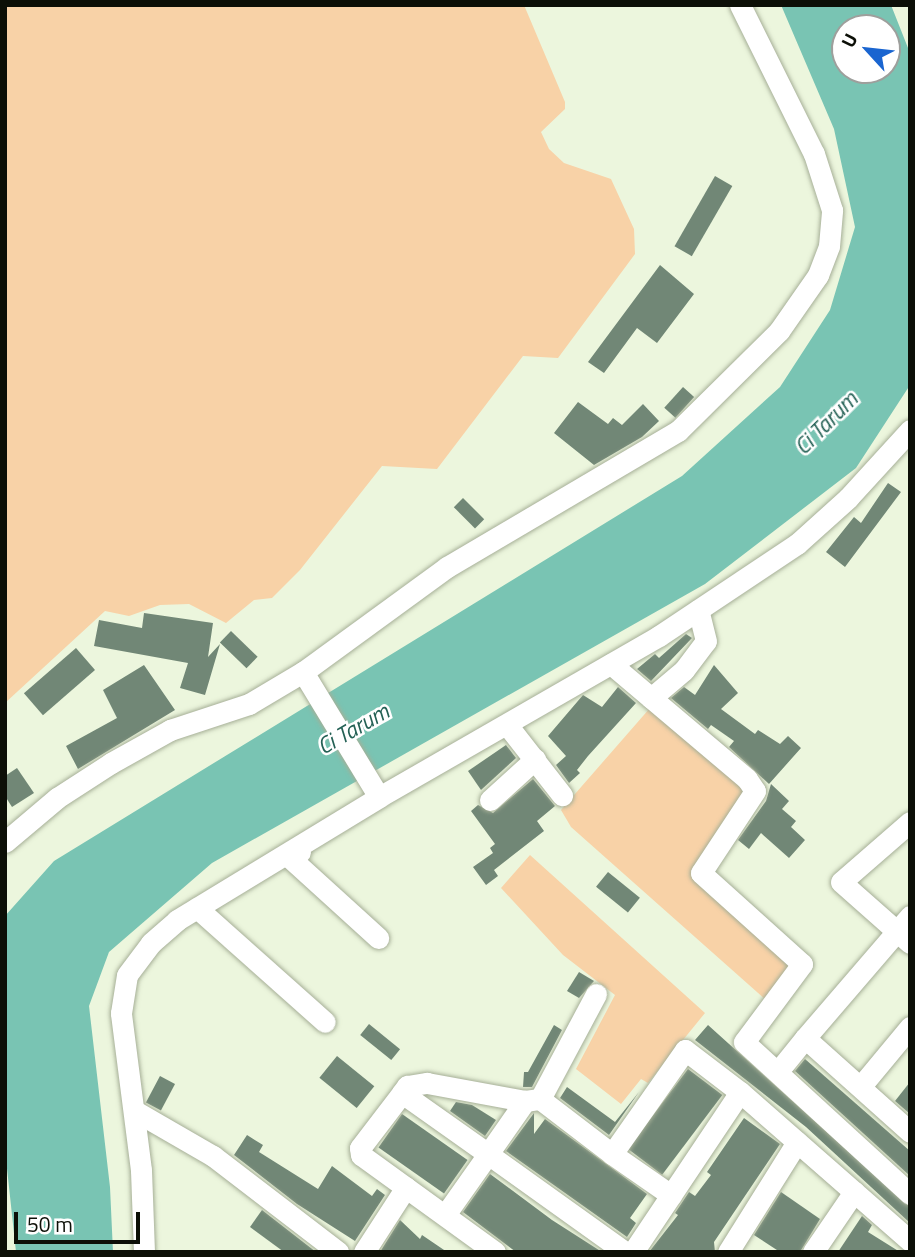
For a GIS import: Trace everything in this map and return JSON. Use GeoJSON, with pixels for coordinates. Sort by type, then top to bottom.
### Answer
{"type":"FeatureCollection","features":[{"type":"Feature","properties":{"kind":"street"},"geometry":{"type":"LineString","coordinates":[[5,842],[57,799],[141,745],[170,730],[249,704],[305,676],[447,567],[678,431],[799,308],[829,246],[832,210],[814,154],[740,5]]}},
{"type":"Feature","properties":{"kind":"street"},"geometry":{"type":"LineString","coordinates":[[144,1252],[135,1111],[121,1013],[127,975],[151,943],[197,908],[288,856],[376,793],[508,726],[698,610],[797,544],[848,498],[910,430]]}},
{"type":"Feature","properties":{"kind":"street"},"geometry":{"type":"LineString","coordinates":[[651,698],[684,670],[706,641],[698,610]]}},
{"type":"Feature","properties":{"kind":"street"},"geometry":{"type":"LineString","coordinates":[[611,664],[747,779],[755,791],[701,873],[802,964],[744,1042],[910,1194]]}},
{"type":"Feature","properties":{"kind":"street"},"geometry":{"type":"LineString","coordinates":[[305,676],[376,793]]}},
{"type":"Feature","properties":{"kind":"street"},"geometry":{"type":"LineString","coordinates":[[508,726],[562,795]]}},
{"type":"Feature","properties":{"kind":"street"},"geometry":{"type":"LineString","coordinates":[[288,856],[331,838],[406,794],[471,745]]}},
{"type":"Feature","properties":{"kind":"street"},"geometry":{"type":"LineString","coordinates":[[491,800],[535,759]]}},
{"type":"Feature","properties":{"kind":"street"},"geometry":{"type":"LineString","coordinates":[[784,1064],[905,929],[841,882],[910,822]]}},
{"type":"Feature","properties":{"kind":"street"},"geometry":{"type":"LineString","coordinates":[[288,856],[378,938]]}},
{"type":"Feature","properties":{"kind":"street"},"geometry":{"type":"LineString","coordinates":[[197,908],[325,1022]]}},
{"type":"Feature","properties":{"kind":"street"},"geometry":{"type":"LineString","coordinates":[[444,1214],[532,1100],[596,994]]}},
{"type":"Feature","properties":{"kind":"street"},"geometry":{"type":"LineString","coordinates":[[862,1086],[910,1027]]}},
{"type":"Feature","properties":{"kind":"street"},"geometry":{"type":"LineString","coordinates":[[806,1038],[910,1132]]}},
{"type":"Feature","properties":{"kind":"street"},"geometry":{"type":"LineString","coordinates":[[612,1154],[685,1050],[740,1092],[910,1242],[904,1252]]}},
{"type":"Feature","properties":{"kind":"street"},"geometry":{"type":"LineString","coordinates":[[477,1252],[403,1192],[360,1152],[407,1086],[427,1083],[532,1100],[671,1195]]}},
{"type":"Feature","properties":{"kind":"street"},"geometry":{"type":"LineString","coordinates":[[633,1252],[740,1092]]}},
{"type":"Feature","properties":{"kind":"street"},"geometry":{"type":"LineString","coordinates":[[402,1093],[625,1252]]}},
{"type":"Feature","properties":{"kind":"street"},"geometry":{"type":"LineString","coordinates":[[135,1111],[213,1156],[338,1252]]}},
{"type":"Feature","properties":{"kind":"street"},"geometry":{"type":"LineString","coordinates":[[728,1252],[797,1142]]}},
{"type":"Feature","properties":{"kind":"street"},"geometry":{"type":"LineString","coordinates":[[359,1169],[444,1214],[495,1252]]}},
{"type":"Feature","properties":{"kind":"street"},"geometry":{"type":"LineString","coordinates":[[364,1252],[403,1192]]}},
{"type":"Feature","properties":{"kind":"street"},"geometry":{"type":"LineString","coordinates":[[813,1252],[854,1192]]}},
{"type":"Feature","properties":{"kind":"shaded area"},"geometry":{"type":"Polygon","coordinates":[[[5,5],[524,5],[565,102],[565,109],[541,132],[549,149],[564,163],[611,179],[634,229],[635,254],[558,358],[523,356],[437,469],[382,466],[300,570],[272,598],[254,600],[226,623],[189,604],[160,605],[129,616],[105,611],[5,703],[5,5]]]}},
{"type":"Feature","properties":{"kind":"shaded area"},"geometry":{"type":"Polygon","coordinates":[[[650,708],[751,792],[695,871],[797,965],[767,1001],[571,827],[561,810],[650,708]]]}},
{"type":"Feature","properties":{"kind":"shaded area"},"geometry":{"type":"Polygon","coordinates":[[[530,855],[705,1013],[648,1083],[641,1079],[621,1104],[576,1069],[615,995],[563,955],[501,888],[530,855]]]}},
{"type":"Feature","properties":{"kind":"water","name":"Ci Tarum"},"geometry":{"type":"Polygon","coordinates":[[[781,5],[891,5],[895,14],[831,14],[831,84],[901,84],[901,30],[910,53],[910,385],[856,468],[705,584],[212,863],[109,952],[89,1006],[110,1187],[113,1252],[16,1252],[5,1150],[5,916],[54,861],[682,476],[780,387],[830,310],[855,227],[834,129],[781,5]]]}},
{"type":"Feature","properties":{"kind":"building"},"geometry":{"type":"Polygon","coordinates":[[[715,176],[732,186],[692,256],[674,246],[715,176]]]}},
{"type":"Feature","properties":{"kind":"building"},"geometry":{"type":"Polygon","coordinates":[[[660,265],[694,294],[657,343],[637,328],[604,373],[588,362],[660,265]]]}},
{"type":"Feature","properties":{"kind":"building"},"geometry":{"type":"Polygon","coordinates":[[[683,387],[694,397],[675,418],[664,408],[683,387]]]}},
{"type":"Feature","properties":{"kind":"building"},"geometry":{"type":"Polygon","coordinates":[[[578,402],[608,424],[613,418],[622,425],[643,404],[659,421],[642,437],[594,465],[554,433],[578,402]]]}},
{"type":"Feature","properties":{"kind":"building"},"geometry":{"type":"Polygon","coordinates":[[[888,483],[901,492],[845,567],[826,552],[854,517],[861,523],[888,483]]]}},
{"type":"Feature","properties":{"kind":"building"},"geometry":{"type":"Polygon","coordinates":[[[463,498],[484,519],[475,528],[454,507],[463,498]]]}},
{"type":"Feature","properties":{"kind":"building"},"geometry":{"type":"Polygon","coordinates":[[[144,613],[213,623],[208,657],[220,644],[205,695],[180,688],[188,663],[94,646],[99,620],[142,628],[144,613]]]}},
{"type":"Feature","properties":{"kind":"building"},"geometry":{"type":"Polygon","coordinates":[[[231,631],[258,657],[247,668],[220,643],[231,631]]]}},
{"type":"Feature","properties":{"kind":"building"},"geometry":{"type":"Polygon","coordinates":[[[686,634],[692,638],[651,681],[637,669],[655,654],[659,658],[686,634]]]}},
{"type":"Feature","properties":{"kind":"building"},"geometry":{"type":"Polygon","coordinates":[[[76,648],[95,670],[43,715],[24,693],[76,648]]]}},
{"type":"Feature","properties":{"kind":"building"},"geometry":{"type":"Polygon","coordinates":[[[144,665],[175,710],[78,769],[66,746],[117,718],[103,690],[144,665]]]}},
{"type":"Feature","properties":{"kind":"building"},"geometry":{"type":"Polygon","coordinates":[[[714,665],[738,693],[721,709],[755,734],[758,730],[780,744],[788,736],[801,748],[769,784],[729,747],[734,741],[711,725],[708,729],[671,698],[684,687],[695,695],[714,665]]]}},
{"type":"Feature","properties":{"kind":"building"},"geometry":{"type":"Polygon","coordinates":[[[618,687],[636,703],[588,756],[577,770],[580,773],[569,783],[556,765],[566,756],[548,736],[583,695],[602,707],[618,687]]]}},
{"type":"Feature","properties":{"kind":"building"},"geometry":{"type":"Polygon","coordinates":[[[506,745],[516,758],[481,790],[468,771],[506,745]]]}},
{"type":"Feature","properties":{"kind":"building"},"geometry":{"type":"Polygon","coordinates":[[[17,768],[34,793],[12,807],[5,796],[5,776],[17,768]]]}},
{"type":"Feature","properties":{"kind":"building"},"geometry":{"type":"Polygon","coordinates":[[[533,779],[555,806],[537,821],[544,831],[494,870],[498,876],[486,885],[473,867],[493,853],[490,848],[495,844],[471,811],[478,805],[493,813],[533,779]]]}},
{"type":"Feature","properties":{"kind":"building"},"geometry":{"type":"Polygon","coordinates":[[[771,784],[789,801],[782,809],[796,821],[791,827],[805,840],[789,858],[761,833],[749,849],[738,840],[766,801],[771,784]]]}},
{"type":"Feature","properties":{"kind":"building"},"geometry":{"type":"Polygon","coordinates":[[[608,872],[640,898],[628,913],[596,887],[608,872]]]}},
{"type":"Feature","properties":{"kind":"building"},"geometry":{"type":"Polygon","coordinates":[[[579,972],[594,981],[579,998],[567,991],[579,972]]]}},
{"type":"Feature","properties":{"kind":"building"},"geometry":{"type":"Polygon","coordinates":[[[369,1024],[400,1049],[391,1060],[360,1035],[369,1024]]]}},
{"type":"Feature","properties":{"kind":"building"},"geometry":{"type":"Polygon","coordinates":[[[554,1025],[562,1030],[532,1087],[523,1087],[524,1072],[528,1072],[554,1025]]]}},
{"type":"Feature","properties":{"kind":"building"},"geometry":{"type":"Polygon","coordinates":[[[708,1025],[910,1207],[910,1223],[806,1127],[695,1040],[708,1025]]]}},
{"type":"Feature","properties":{"kind":"building"},"geometry":{"type":"Polygon","coordinates":[[[337,1056],[374,1086],[357,1108],[319,1078],[337,1056]]]}},
{"type":"Feature","properties":{"kind":"building"},"geometry":{"type":"Polygon","coordinates":[[[805,1059],[910,1151],[910,1176],[795,1071],[805,1059]]]}},
{"type":"Feature","properties":{"kind":"building"},"geometry":{"type":"Polygon","coordinates":[[[688,1069],[722,1095],[662,1175],[628,1149],[688,1069]]]}},
{"type":"Feature","properties":{"kind":"building"},"geometry":{"type":"Polygon","coordinates":[[[160,1076],[175,1084],[161,1110],[146,1102],[160,1076]]]}},
{"type":"Feature","properties":{"kind":"building"},"geometry":{"type":"Polygon","coordinates":[[[910,1082],[910,1114],[895,1101],[910,1082]]]}},
{"type":"Feature","properties":{"kind":"building"},"geometry":{"type":"Polygon","coordinates":[[[567,1087],[615,1122],[639,1092],[609,1135],[560,1098],[567,1087]]]}},
{"type":"Feature","properties":{"kind":"building"},"geometry":{"type":"Polygon","coordinates":[[[456,1102],[472,1105],[496,1120],[485,1136],[450,1111],[456,1102]]]}},
{"type":"Feature","properties":{"kind":"building"},"geometry":{"type":"Polygon","coordinates":[[[534,1113],[534,1134],[545,1119],[647,1194],[630,1218],[636,1223],[627,1237],[506,1151],[534,1113]]]}},
{"type":"Feature","properties":{"kind":"building"},"geometry":{"type":"Polygon","coordinates":[[[402,1114],[468,1160],[444,1193],[378,1148],[402,1114]]]}},
{"type":"Feature","properties":{"kind":"building"},"geometry":{"type":"Polygon","coordinates":[[[744,1118],[780,1144],[714,1242],[715,1252],[649,1252],[678,1215],[675,1213],[689,1192],[695,1196],[711,1175],[707,1172],[744,1118]]]}},
{"type":"Feature","properties":{"kind":"building"},"geometry":{"type":"Polygon","coordinates":[[[247,1135],[263,1145],[259,1152],[318,1189],[332,1166],[372,1196],[377,1189],[385,1195],[355,1241],[297,1204],[234,1155],[247,1135]]]}},
{"type":"Feature","properties":{"kind":"building"},"geometry":{"type":"Polygon","coordinates":[[[490,1174],[552,1220],[602,1252],[516,1252],[463,1212],[490,1174]]]}},
{"type":"Feature","properties":{"kind":"building"},"geometry":{"type":"Polygon","coordinates":[[[781,1192],[820,1219],[800,1252],[780,1252],[754,1235],[781,1192]]]}},
{"type":"Feature","properties":{"kind":"building"},"geometry":{"type":"Polygon","coordinates":[[[262,1210],[316,1252],[284,1252],[250,1227],[262,1210]]]}},
{"type":"Feature","properties":{"kind":"building"},"geometry":{"type":"Polygon","coordinates":[[[862,1216],[872,1225],[868,1232],[900,1252],[838,1252],[862,1216]]]}},
{"type":"Feature","properties":{"kind":"building"},"geometry":{"type":"Polygon","coordinates":[[[400,1220],[420,1239],[422,1235],[447,1252],[380,1252],[400,1220]]]}}]}
